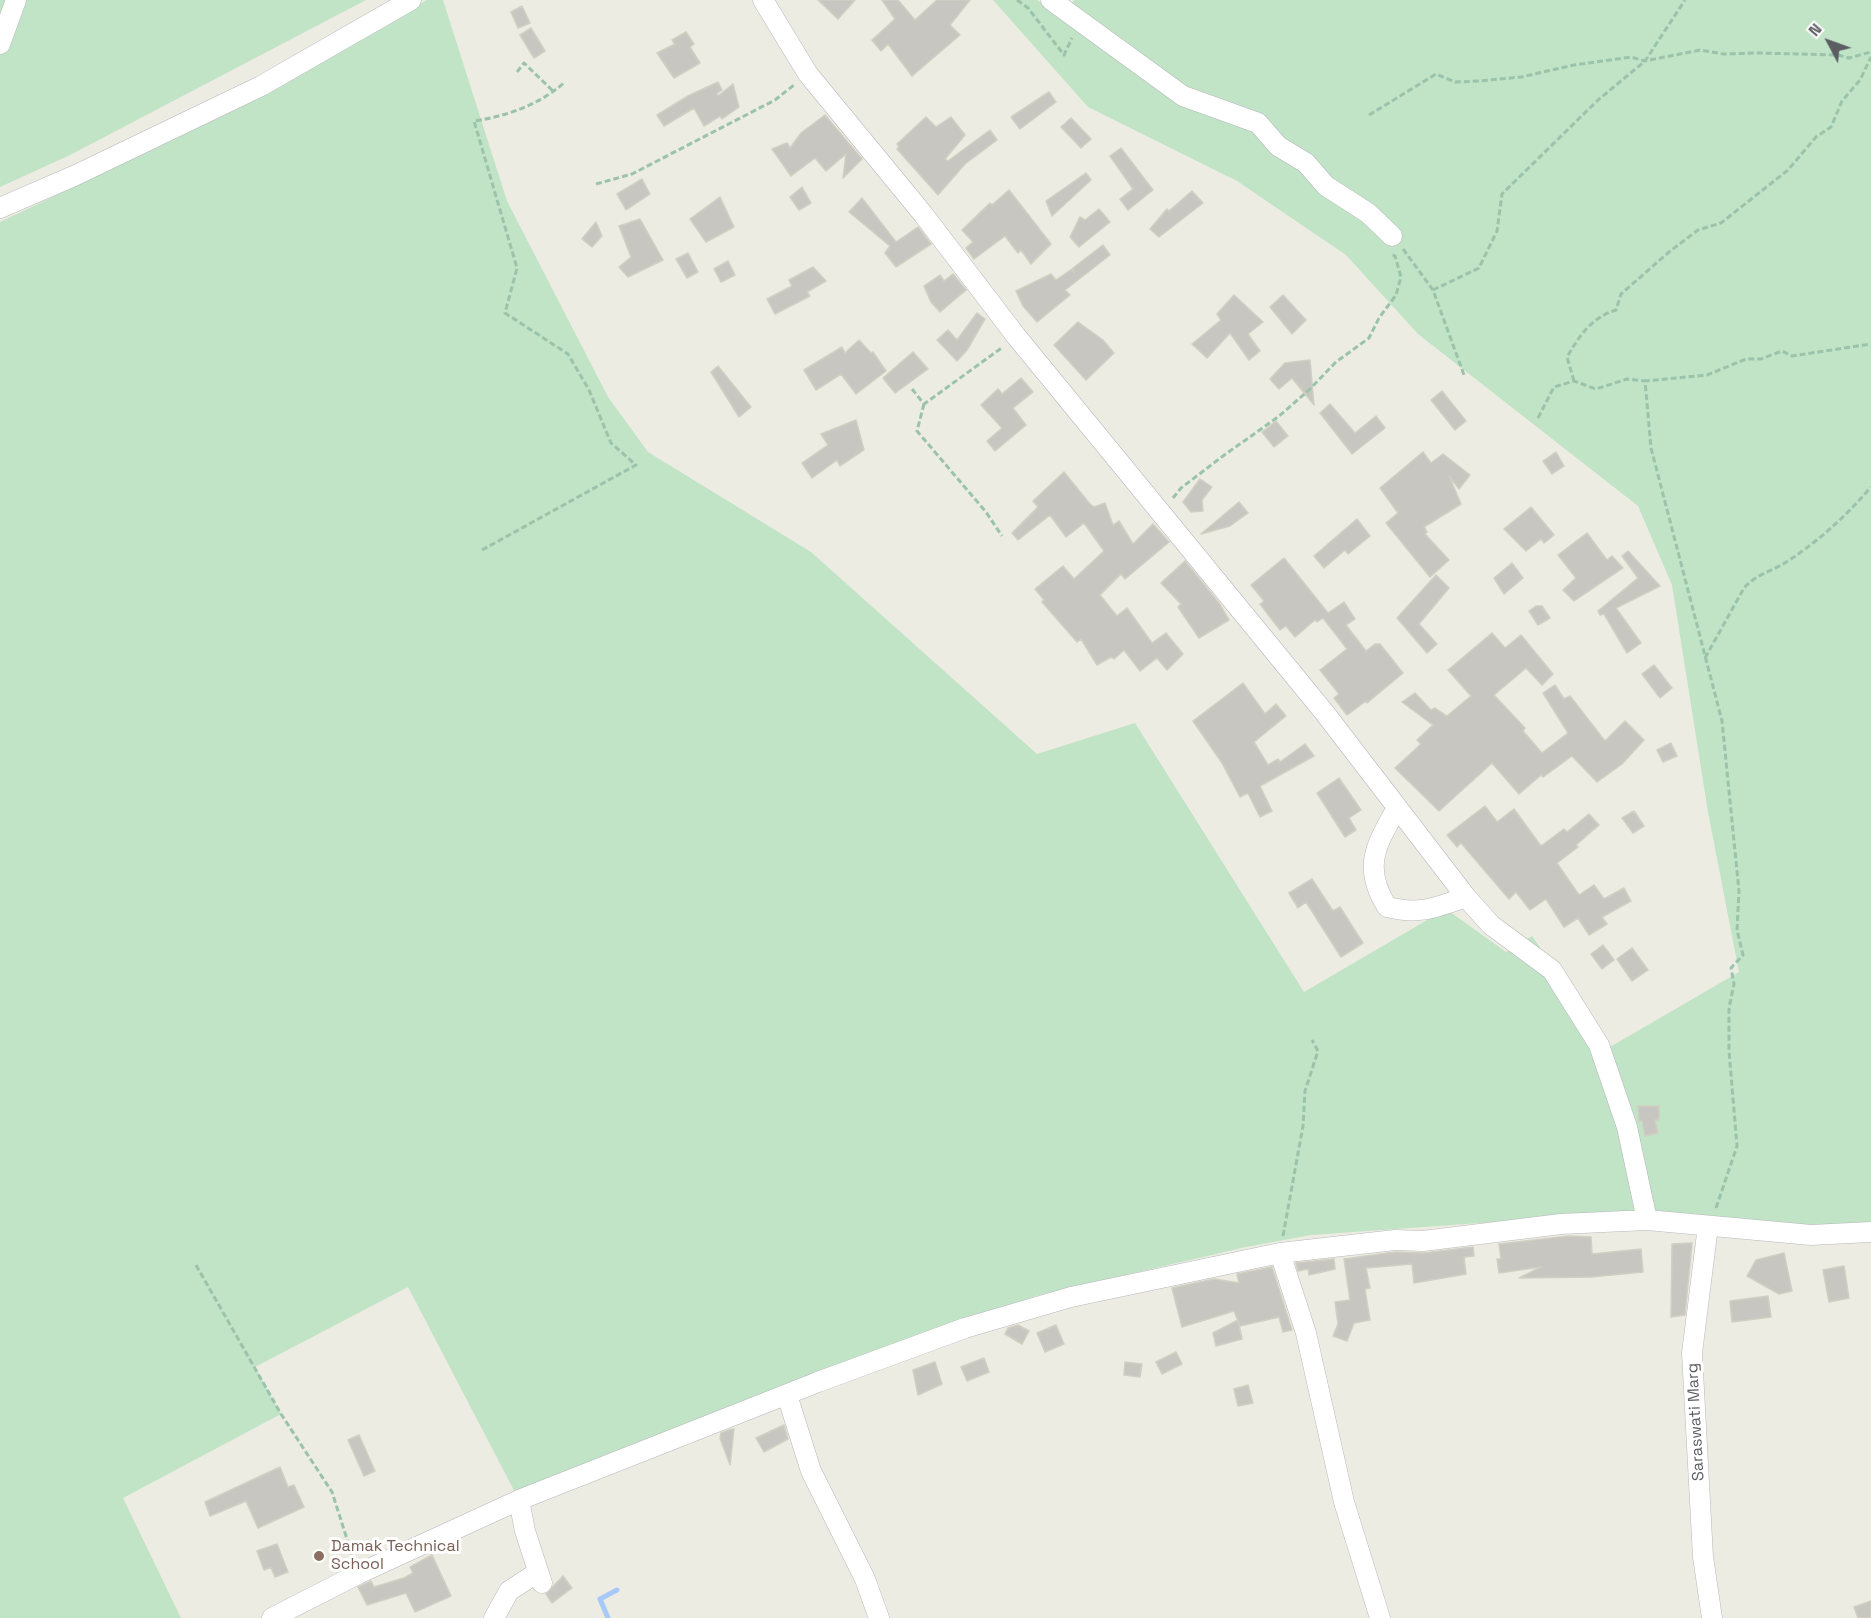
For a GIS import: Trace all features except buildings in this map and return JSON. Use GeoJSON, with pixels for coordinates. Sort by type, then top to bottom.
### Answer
{"type":"FeatureCollection","features":[{"type":"Feature","properties":{"kind":"street"},"geometry":{"type":"LineString","coordinates":[[0,44],[16,0]]}},
{"type":"Feature","properties":{"kind":"street"},"geometry":{"type":"LineString","coordinates":[[0,208],[76,175],[261,86],[411,0]]}},
{"type":"Feature","properties":{"kind":"street"},"geometry":{"type":"LineString","coordinates":[[763,0],[808,74],[930,223],[1016,336],[1162,511],[1238,609],[1324,712],[1466,897],[1491,925],[1552,970],[1599,1045],[1627,1126],[1647,1220]]}},
{"type":"Feature","properties":{"kind":"street"},"geometry":{"type":"LineString","coordinates":[[1051,0],[1183,96],[1258,123],[1278,146],[1306,163],[1326,186],[1368,213],[1392,236]]}},
{"type":"Feature","properties":{"kind":"street"},"geometry":{"type":"LineString","coordinates":[[1397,808],[1381,838],[1373,861],[1375,888],[1387,907],[1409,912],[1423,912],[1466,897]]}},
{"type":"Feature","properties":{"kind":"street"},"geometry":{"type":"LineString","coordinates":[[272,1618],[358,1574],[519,1500],[965,1328],[1071,1297],[1280,1253],[1395,1240],[1424,1241],[1561,1224],[1647,1220],[1810,1235],[1871,1233]]}},
{"type":"Feature","properties":{"kind":"street","name":"Saraswati Marg"},"geometry":{"type":"LineString","coordinates":[[1707,1226],[1692,1353],[1704,1557],[1712,1618]]}},
{"type":"Feature","properties":{"kind":"street"},"geometry":{"type":"LineString","coordinates":[[1280,1253],[1306,1333],[1344,1502],[1380,1618]]}},
{"type":"Feature","properties":{"kind":"street"},"geometry":{"type":"LineString","coordinates":[[787,1395],[811,1471],[865,1579],[879,1618]]}},
{"type":"Feature","properties":{"kind":"street"},"geometry":{"type":"LineString","coordinates":[[494,1618],[509,1591],[540,1577],[525,1532],[519,1500]]}},
{"type":"Feature","properties":{"kind":"path"},"geometry":{"type":"LineString","coordinates":[[1433,290],[1479,268],[1497,231],[1502,194],[1598,100],[1645,61],[1686,0]]}},
{"type":"Feature","properties":{"kind":"path"},"geometry":{"type":"LineString","coordinates":[[1369,115],[1436,74],[1455,82],[1479,81],[1521,77],[1574,65],[1631,57],[1645,61],[1700,50],[1750,55],[1758,53],[1838,55],[1849,58],[1871,52]]}},
{"type":"Feature","properties":{"kind":"path"},"geometry":{"type":"LineString","coordinates":[[1574,381],[1567,357],[1581,333],[1599,316],[1616,310],[1620,294],[1669,252],[1698,230],[1721,223],[1788,170],[1816,137],[1831,127],[1842,101],[1860,80],[1871,57]]}},
{"type":"Feature","properties":{"kind":"path"},"geometry":{"type":"LineString","coordinates":[[517,72],[524,63],[554,92]]}},
{"type":"Feature","properties":{"kind":"path"},"geometry":{"type":"LineString","coordinates":[[596,184],[632,174],[775,100],[808,74]]}},
{"type":"Feature","properties":{"kind":"path"},"geometry":{"type":"LineString","coordinates":[[482,550],[636,465],[611,442],[590,390],[568,354],[505,313],[517,268],[474,121],[500,117],[537,103],[566,82]]}},
{"type":"Feature","properties":{"kind":"path"},"geometry":{"type":"LineString","coordinates":[[1162,511],[1181,488],[1278,417],[1336,362],[1369,338],[1379,318],[1396,296],[1401,277],[1395,256],[1386,249],[1392,236],[1433,290],[1464,375]]}},
{"type":"Feature","properties":{"kind":"path"},"geometry":{"type":"LineString","coordinates":[[1002,536],[986,512],[917,431],[924,404],[1016,336]]}},
{"type":"Feature","properties":{"kind":"path"},"geometry":{"type":"LineString","coordinates":[[1538,418],[1554,387],[1574,381],[1596,389],[1627,379],[1645,381],[1707,375],[1746,359],[1761,359],[1782,351],[1792,356],[1871,344]]}},
{"type":"Feature","properties":{"kind":"path"},"geometry":{"type":"LineString","coordinates":[[1645,381],[1651,448],[1722,721],[1739,891],[1737,930],[1743,955],[1731,968],[1734,984],[1730,1008],[1729,1052],[1737,1146],[1707,1226]]}},
{"type":"Feature","properties":{"kind":"path"},"geometry":{"type":"LineString","coordinates":[[912,389],[924,404]]}},
{"type":"Feature","properties":{"kind":"path"},"geometry":{"type":"LineString","coordinates":[[1705,658],[1744,588],[1752,579],[1785,563],[1834,528],[1871,487]]}},
{"type":"Feature","properties":{"kind":"path"},"geometry":{"type":"LineString","coordinates":[[1280,1253],[1303,1126],[1305,1091],[1318,1051],[1312,1040]]}},
{"type":"Feature","properties":{"kind":"path"},"geometry":{"type":"LineString","coordinates":[[196,1265],[281,1414],[332,1492],[358,1574]]}},
{"type":"Feature","properties":{"kind":"green space"},"geometry":{"type":"Polygon","coordinates":[[[0,0],[366,0],[70,155],[0,187],[0,0]]]}},
{"type":"Feature","properties":{"kind":"green space"},"geometry":{"type":"Polygon","coordinates":[[[427,0],[443,0],[507,201],[608,397],[648,452],[811,552],[1037,754],[1135,723],[1304,992],[1446,909],[1506,952],[1532,936],[1610,1047],[1739,972],[1708,812],[1672,585],[1638,506],[1418,334],[1346,255],[1237,181],[1088,107],[993,0],[1037,0],[1062,17],[1074,0],[1871,0],[1871,1230],[1509,1221],[1311,1235],[1246,1247],[1039,1295],[908,1339],[519,1500],[408,1287],[255,1367],[281,1414],[123,1498],[181,1618],[0,1618],[0,222],[245,105],[427,0]]]}},
{"type":"Feature","properties":{"kind":"waterway"},"geometry":{"type":"LineString","coordinates":[[608,1618],[600,1599],[617,1590]]}},
{"type":"Feature","properties":{"kind":"place","name":"Damak Technical School"},"geometry":{"type":"Point","coordinates":[319,1556]}}]}
